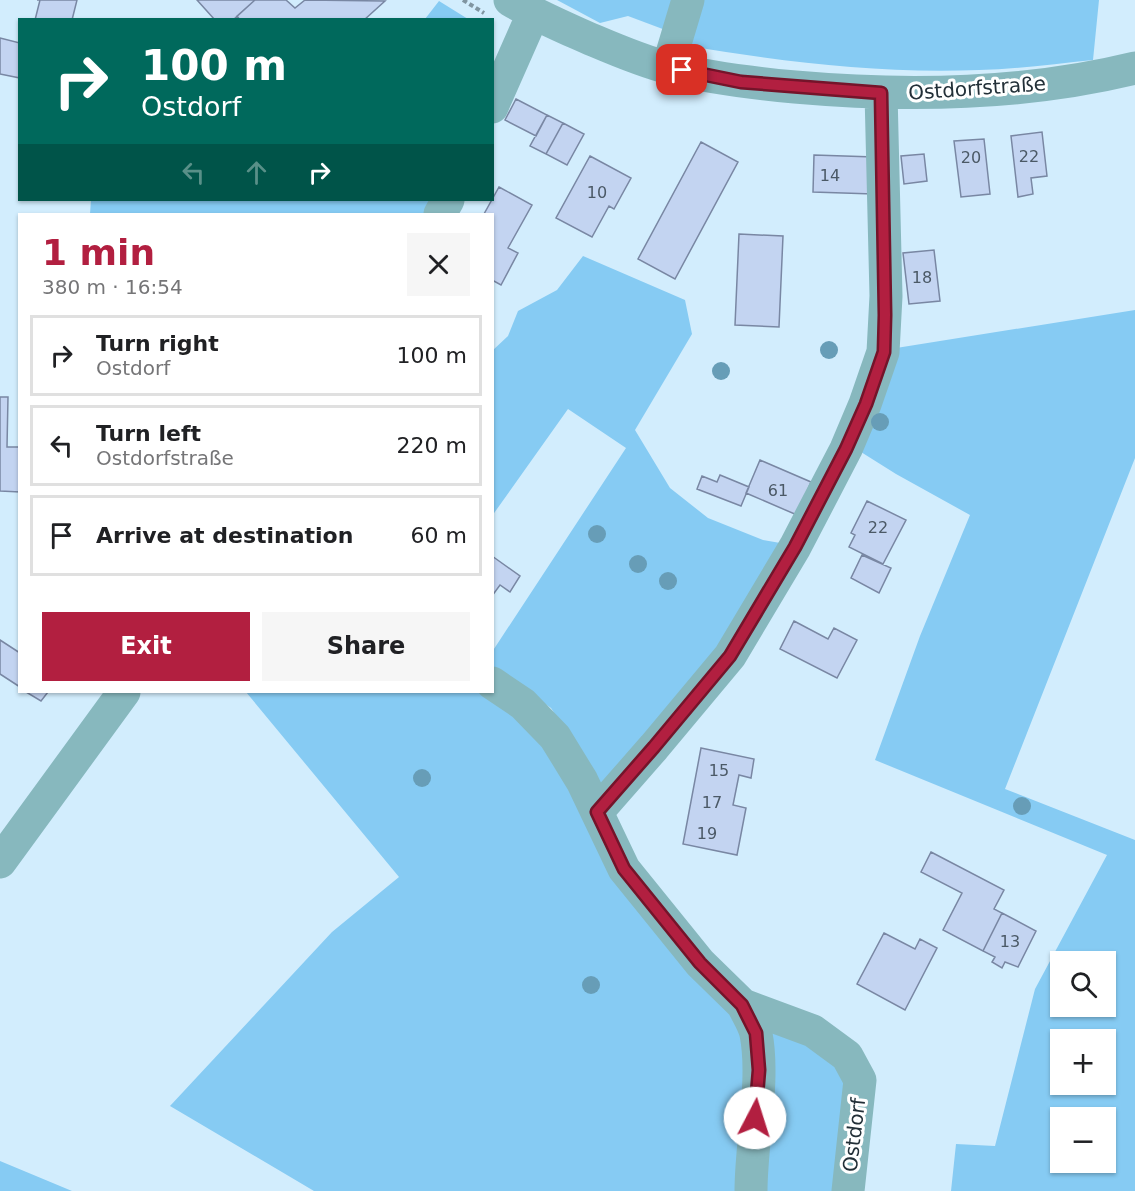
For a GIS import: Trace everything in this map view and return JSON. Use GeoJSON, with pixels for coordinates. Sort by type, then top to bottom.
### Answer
{"type":"FeatureCollection","features":[{"type":"Feature","properties":{"kind":"street"},"geometry":{"type":"LineString","coordinates":[[668,67],[688,0]]}},
{"type":"Feature","properties":{"kind":"street"},"geometry":{"type":"LineString","coordinates":[[494,100],[521,7]]}},
{"type":"Feature","properties":{"kind":"street","name":"Ostdorfstraße"},"geometry":{"type":"LineString","coordinates":[[521,7],[623,53],[668,67],[741,82],[881,93],[995,90],[1096,78],[1135,69]]}},
{"type":"Feature","properties":{"kind":"street"},"geometry":{"type":"LineString","coordinates":[[597,812],[730,656],[800,537],[846,449],[866,404],[884,352],[886,296],[881,93]]}},
{"type":"Feature","properties":{"kind":"street","name":"Ostdorf"},"geometry":{"type":"LineString","coordinates":[[494,684],[523,704],[555,736],[582,781],[624,869],[700,963],[742,1005],[756,1033],[759,1070],[751,1191]]}},
{"type":"Feature","properties":{"kind":"street"},"geometry":{"type":"LineString","coordinates":[[0,862],[123,693]]}},
{"type":"Feature","properties":{"kind":"street","name":"Ostdorf"},"geometry":{"type":"LineString","coordinates":[[742,1005],[813,1030],[847,1056],[860,1080],[848,1191]]}},
{"type":"Feature","properties":{"kind":"shaded area"},"geometry":{"type":"Polygon","coordinates":[[[557,0],[677,0],[668,31],[628,16],[600,23],[557,0]]]}},
{"type":"Feature","properties":{"kind":"shaded area"},"geometry":{"type":"Polygon","coordinates":[[[701,0],[1099,0],[1093,60],[1008,69],[942,71],[833,66],[688,46],[701,0]]]}},
{"type":"Feature","properties":{"kind":"shaded area"},"geometry":{"type":"Polygon","coordinates":[[[439,1],[466,18],[426,18],[439,1]]]}},
{"type":"Feature","properties":{"kind":"shaded area"},"geometry":{"type":"Polygon","coordinates":[[[91,201],[432,201],[426,213],[90,213],[91,201]]]}},
{"type":"Feature","properties":{"kind":"shaded area"},"geometry":{"type":"Polygon","coordinates":[[[583,256],[685,300],[692,334],[635,430],[670,488],[708,518],[763,540],[786,544],[723,653],[604,789],[551,708],[494,669],[494,649],[626,448],[568,409],[494,513],[494,349],[508,336],[518,311],[557,290],[583,256]]]}},
{"type":"Feature","properties":{"kind":"shaded area"},"geometry":{"type":"Polygon","coordinates":[[[1135,310],[1135,458],[1005,789],[1135,840],[1135,1191],[951,1191],[956,1144],[995,1146],[1035,989],[1050,961],[1050,1017],[1116,1017],[1116,951],[1055,951],[1107,855],[875,760],[920,636],[970,515],[853,447],[890,349],[1135,310]]]}},
{"type":"Feature","properties":{"kind":"shaded area"},"geometry":{"type":"Polygon","coordinates":[[[247,693],[490,693],[516,710],[746,1030],[740,1191],[314,1191],[170,1106],[332,932],[399,877],[247,693]]]}},
{"type":"Feature","properties":{"kind":"shaded area"},"geometry":{"type":"Polygon","coordinates":[[[770,1024],[807,1040],[849,1080],[841,1191],[761,1191],[770,1024]]]}},
{"type":"Feature","properties":{"kind":"shaded area"},"geometry":{"type":"Polygon","coordinates":[[[0,1161],[72,1191],[0,1191],[0,1161]]]}},
{"type":"Feature","properties":{"kind":"building"},"geometry":{"type":"Polygon","coordinates":[[[40,0],[77,0],[72,18],[36,18],[40,0]]]}},
{"type":"Feature","properties":{"kind":"building"},"geometry":{"type":"Polygon","coordinates":[[[197,0],[255,0],[235,18],[213,18],[197,0]]]}},
{"type":"Feature","properties":{"kind":"building"},"geometry":{"type":"Polygon","coordinates":[[[255,0],[286,0],[295,8],[305,0],[385,1],[366,18],[238,18],[237,16],[255,0]]]}},
{"type":"Feature","properties":{"kind":"building"},"geometry":{"type":"Polygon","coordinates":[[[0,38],[18,42],[18,78],[0,74],[0,38]]]}},
{"type":"Feature","properties":{"kind":"building"},"geometry":{"type":"Polygon","coordinates":[[[516,99],[547,115],[536,136],[505,120],[516,99]]]}},
{"type":"Feature","properties":{"kind":"building"},"geometry":{"type":"Polygon","coordinates":[[[547,115],[563,123],[546,154],[530,146],[547,115]]]}},
{"type":"Feature","properties":{"kind":"building"},"geometry":{"type":"Polygon","coordinates":[[[563,123],[584,134],[567,165],[546,154],[563,123]]]}},
{"type":"Feature","properties":{"kind":"building"},"geometry":{"type":"Polygon","coordinates":[[[1042,132],[1047,176],[1031,178],[1033,194],[1018,197],[1011,136],[1042,132]]]}},
{"type":"Feature","properties":{"kind":"building"},"geometry":{"type":"Polygon","coordinates":[[[984,139],[990,194],[961,197],[954,141],[984,139]]]}},
{"type":"Feature","properties":{"kind":"building"},"geometry":{"type":"Polygon","coordinates":[[[701,142],[738,162],[675,279],[638,259],[701,142]]]}},
{"type":"Feature","properties":{"kind":"building"},"geometry":{"type":"Polygon","coordinates":[[[924,154],[927,181],[904,184],[901,156],[924,154]]]}},
{"type":"Feature","properties":{"kind":"building"},"geometry":{"type":"Polygon","coordinates":[[[814,155],[874,157],[873,194],[813,192],[814,155]]]}},
{"type":"Feature","properties":{"kind":"building"},"geometry":{"type":"Polygon","coordinates":[[[590,156],[631,178],[614,209],[609,206],[592,237],[556,218],[590,156]]]}},
{"type":"Feature","properties":{"kind":"building"},"geometry":{"type":"Polygon","coordinates":[[[499,187],[532,205],[508,248],[518,253],[501,285],[494,281],[494,213],[485,213],[491,201],[494,201],[499,187]]]}},
{"type":"Feature","properties":{"kind":"building"},"geometry":{"type":"Polygon","coordinates":[[[739,234],[783,236],[779,327],[735,325],[739,234]]]}},
{"type":"Feature","properties":{"kind":"building"},"geometry":{"type":"Polygon","coordinates":[[[934,250],[940,301],[909,304],[903,253],[934,250]]]}},
{"type":"Feature","properties":{"kind":"building"},"geometry":{"type":"Polygon","coordinates":[[[0,397],[8,397],[7,447],[18,447],[18,492],[0,491],[0,397]]]}},
{"type":"Feature","properties":{"kind":"building"},"geometry":{"type":"Polygon","coordinates":[[[760,460],[811,482],[797,515],[746,493],[760,460]]]}},
{"type":"Feature","properties":{"kind":"building"},"geometry":{"type":"Polygon","coordinates":[[[720,475],[749,487],[741,506],[697,489],[702,476],[717,482],[720,475]]]}},
{"type":"Feature","properties":{"kind":"building"},"geometry":{"type":"Polygon","coordinates":[[[867,501],[906,520],[883,564],[849,547],[855,535],[851,533],[867,501]]]}},
{"type":"Feature","properties":{"kind":"building"},"geometry":{"type":"Polygon","coordinates":[[[862,555],[891,568],[879,593],[851,578],[862,555]]]}},
{"type":"Feature","properties":{"kind":"building"},"geometry":{"type":"Polygon","coordinates":[[[494,557],[520,576],[510,592],[500,585],[494,593],[494,557]]]}},
{"type":"Feature","properties":{"kind":"building"},"geometry":{"type":"Polygon","coordinates":[[[794,621],[828,639],[834,628],[857,640],[837,678],[780,649],[794,621]]]}},
{"type":"Feature","properties":{"kind":"building"},"geometry":{"type":"Polygon","coordinates":[[[0,640],[18,652],[18,686],[0,674],[0,640]]]}},
{"type":"Feature","properties":{"kind":"building"},"geometry":{"type":"Polygon","coordinates":[[[28,693],[47,693],[41,701],[28,693]]]}},
{"type":"Feature","properties":{"kind":"building"},"geometry":{"type":"Polygon","coordinates":[[[701,748],[754,759],[751,778],[739,775],[733,805],[746,808],[737,855],[683,844],[701,748]]]}},
{"type":"Feature","properties":{"kind":"building"},"geometry":{"type":"Polygon","coordinates":[[[931,852],[1004,890],[994,909],[1002,913],[983,951],[943,930],[962,893],[921,872],[931,852]]]}},
{"type":"Feature","properties":{"kind":"building"},"geometry":{"type":"Polygon","coordinates":[[[1002,913],[1036,931],[1018,967],[1005,962],[1002,968],[992,962],[995,957],[983,951],[1002,913]]]}},
{"type":"Feature","properties":{"kind":"building"},"geometry":{"type":"Polygon","coordinates":[[[884,933],[915,949],[920,939],[937,948],[905,1010],[857,984],[884,933]]]}},
{"type":"Feature","properties":{"kind":"route"},"geometry":{"type":"LineString","coordinates":[[682,70],[741,82],[881,93],[886,296],[884,352],[866,404],[846,449],[795,547],[730,656],[597,812],[624,869],[700,963],[742,1005],[756,1033],[759,1070],[755,1118]]}}]}
